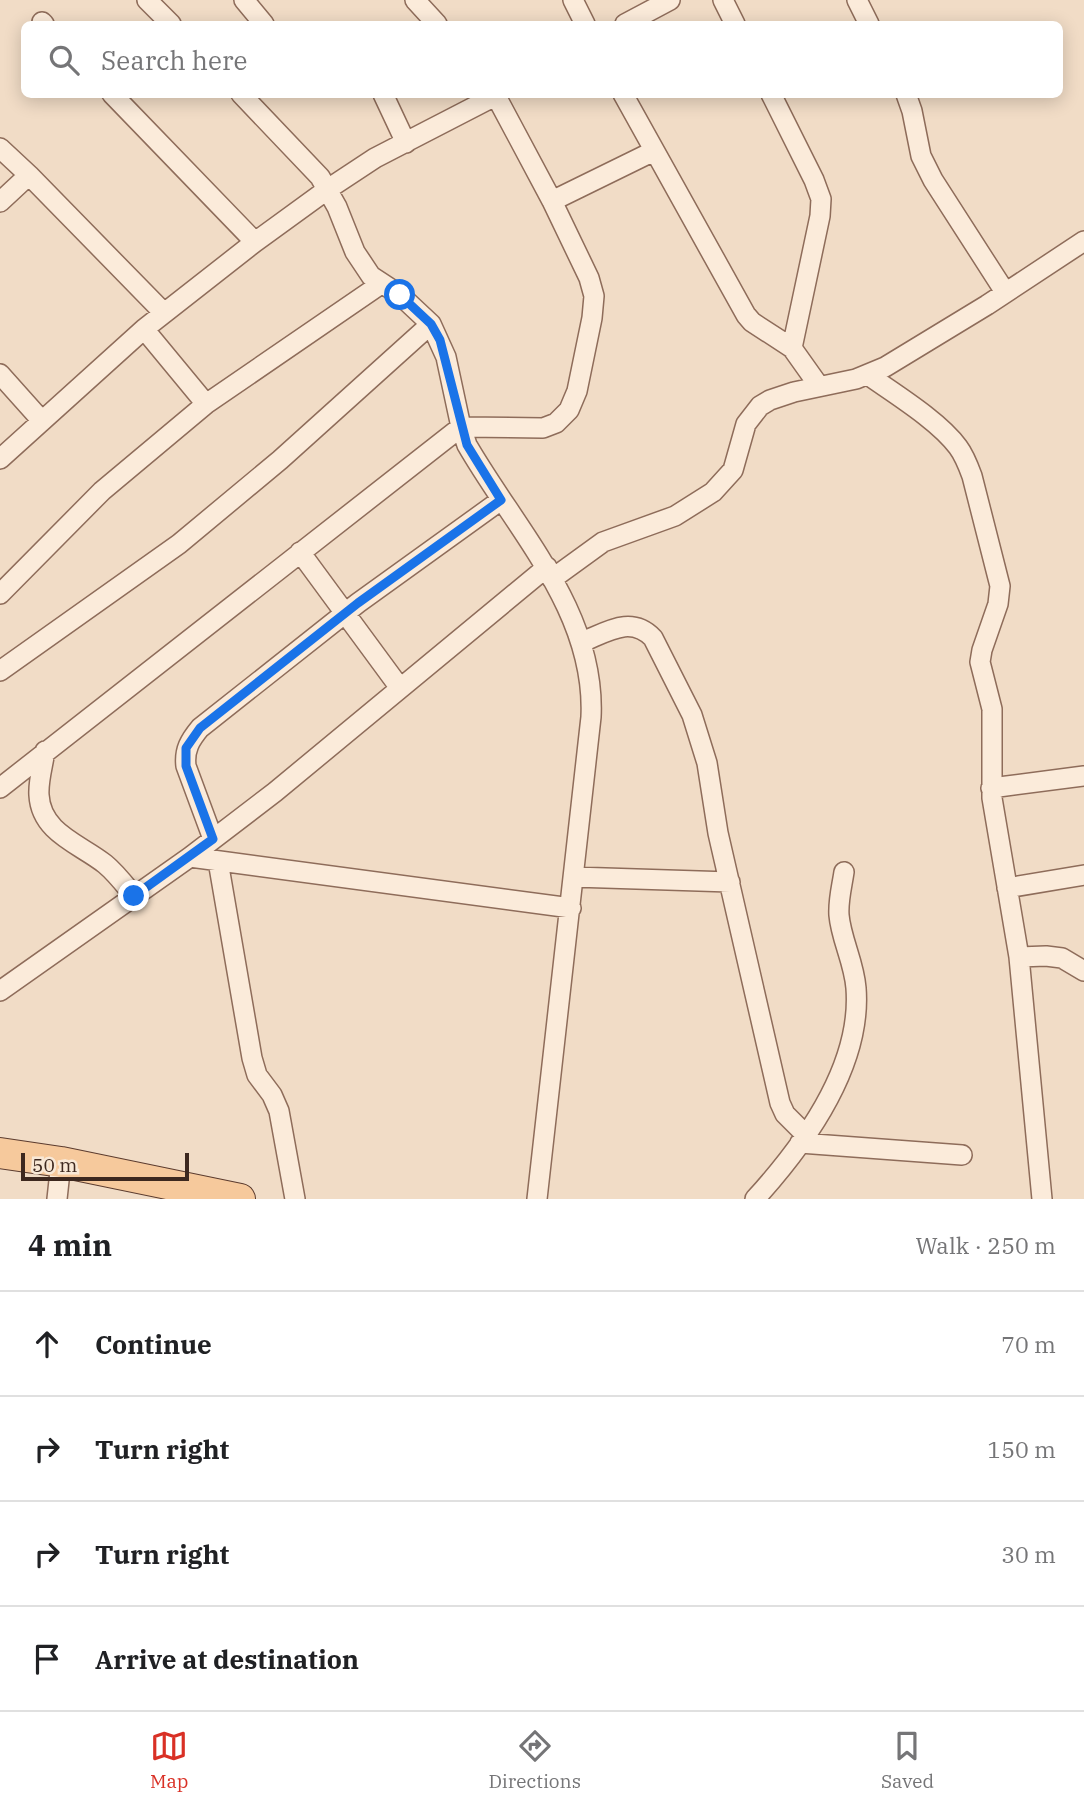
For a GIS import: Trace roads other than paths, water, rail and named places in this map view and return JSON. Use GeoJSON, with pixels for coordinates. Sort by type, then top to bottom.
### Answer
{"type":"FeatureCollection","features":[{"type":"Feature","properties":{"kind":"main road"},"geometry":{"type":"LineString","coordinates":[[0,1153],[61,1162],[240,1199]]}},
{"type":"Feature","properties":{"kind":"street"},"geometry":{"type":"LineString","coordinates":[[146,0],[168,21]]}},
{"type":"Feature","properties":{"kind":"street"},"geometry":{"type":"LineString","coordinates":[[244,0],[262,21]]}},
{"type":"Feature","properties":{"kind":"street"},"geometry":{"type":"LineString","coordinates":[[415,0],[434,21]]}},
{"type":"Feature","properties":{"kind":"street"},"geometry":{"type":"LineString","coordinates":[[573,0],[584,21]]}},
{"type":"Feature","properties":{"kind":"street"},"geometry":{"type":"LineString","coordinates":[[631,21],[670,0]]}},
{"type":"Feature","properties":{"kind":"street"},"geometry":{"type":"LineString","coordinates":[[723,0],[734,21]]}},
{"type":"Feature","properties":{"kind":"street"},"geometry":{"type":"LineString","coordinates":[[857,0],[868,21]]}},
{"type":"Feature","properties":{"kind":"street"},"geometry":{"type":"LineString","coordinates":[[116,98],[255,242]]}},
{"type":"Feature","properties":{"kind":"street"},"geometry":{"type":"LineString","coordinates":[[245,98],[299,152],[328,189],[360,262],[381,284],[400,295],[431,324],[446,357],[467,445],[549,573],[582,642],[589,668],[592,706],[537,1199]]}},
{"type":"Feature","properties":{"kind":"street"},"geometry":{"type":"LineString","coordinates":[[385,98],[406,143]]}},
{"type":"Feature","properties":{"kind":"street"},"geometry":{"type":"LineString","coordinates":[[0,459],[144,329],[255,242],[364,164],[492,98]]}},
{"type":"Feature","properties":{"kind":"street"},"geometry":{"type":"LineString","coordinates":[[0,788],[461,426],[543,428],[556,423],[569,410],[577,391],[593,318],[594,296],[589,278],[500,98]]}},
{"type":"Feature","properties":{"kind":"street"},"geometry":{"type":"LineString","coordinates":[[625,98],[746,315],[752,322],[792,348],[818,386]]}},
{"type":"Feature","properties":{"kind":"street"},"geometry":{"type":"LineString","coordinates":[[773,98],[821,199],[820,216],[792,348]]}},
{"type":"Feature","properties":{"kind":"street"},"geometry":{"type":"LineString","coordinates":[[907,98],[921,156],[933,180],[1005,292]]}},
{"type":"Feature","properties":{"kind":"street"},"geometry":{"type":"LineString","coordinates":[[0,148],[164,313]]}},
{"type":"Feature","properties":{"kind":"street"},"geometry":{"type":"LineString","coordinates":[[552,201],[654,150]]}},
{"type":"Feature","properties":{"kind":"street"},"geometry":{"type":"LineString","coordinates":[[0,202],[29,175]]}},
{"type":"Feature","properties":{"kind":"street"},"geometry":{"type":"LineString","coordinates":[[1,987],[190,857],[275,792],[400,688],[549,573],[603,542],[675,516],[700,502],[733,470],[746,424],[752,413],[771,400],[868,375],[903,357],[1084,241]]}},
{"type":"Feature","properties":{"kind":"street"},"geometry":{"type":"LineString","coordinates":[[0,594],[102,491],[206,404],[381,284]]}},
{"type":"Feature","properties":{"kind":"street"},"geometry":{"type":"LineString","coordinates":[[0,671],[180,544],[280,460],[431,324]]}},
{"type":"Feature","properties":{"kind":"street"},"geometry":{"type":"LineString","coordinates":[[144,329],[206,404]]}},
{"type":"Feature","properties":{"kind":"street"},"geometry":{"type":"LineString","coordinates":[[0,374],[42,421]]}},
{"type":"Feature","properties":{"kind":"street"},"geometry":{"type":"LineString","coordinates":[[868,375],[957,445],[972,476],[1000,586],[998,604],[980,662],[992,709],[991,788],[1019,957],[1042,1199]]}},
{"type":"Feature","properties":{"kind":"street"},"geometry":{"type":"LineString","coordinates":[[213,839],[186,766],[185,757],[191,739],[200,728],[345,613],[501,500]]}},
{"type":"Feature","properties":{"kind":"street"},"geometry":{"type":"LineString","coordinates":[[300,552],[400,688]]}},
{"type":"Feature","properties":{"kind":"street"},"geometry":{"type":"LineString","coordinates":[[582,642],[621,627],[633,626],[645,630],[653,638],[689,708],[701,740],[780,1103],[802,1139],[962,1156]]}},
{"type":"Feature","properties":{"kind":"street"},"geometry":{"type":"LineString","coordinates":[[45,751],[39,795],[46,819],[71,842],[104,863],[134,896]]}},
{"type":"Feature","properties":{"kind":"street"},"geometry":{"type":"LineString","coordinates":[[991,788],[1084,776]]}},
{"type":"Feature","properties":{"kind":"street"},"geometry":{"type":"LineString","coordinates":[[190,857],[571,908]]}},
{"type":"Feature","properties":{"kind":"street"},"geometry":{"type":"LineString","coordinates":[[218,860],[252,1058],[257,1074],[279,1111],[295,1199]]}},
{"type":"Feature","properties":{"kind":"street"},"geometry":{"type":"LineString","coordinates":[[755,1199],[782,1170],[802,1139],[834,1087],[852,1045],[856,1027],[856,988],[839,918],[838,903],[844,872]]}},
{"type":"Feature","properties":{"kind":"street"},"geometry":{"type":"LineString","coordinates":[[1007,888],[1084,874]]}},
{"type":"Feature","properties":{"kind":"street"},"geometry":{"type":"LineString","coordinates":[[574,877],[730,882]]}},
{"type":"Feature","properties":{"kind":"street"},"geometry":{"type":"LineString","coordinates":[[1019,957],[1062,958],[1084,971]]}},
{"type":"Feature","properties":{"kind":"street"},"geometry":{"type":"LineString","coordinates":[[57,1199],[61,1162]]}}]}
